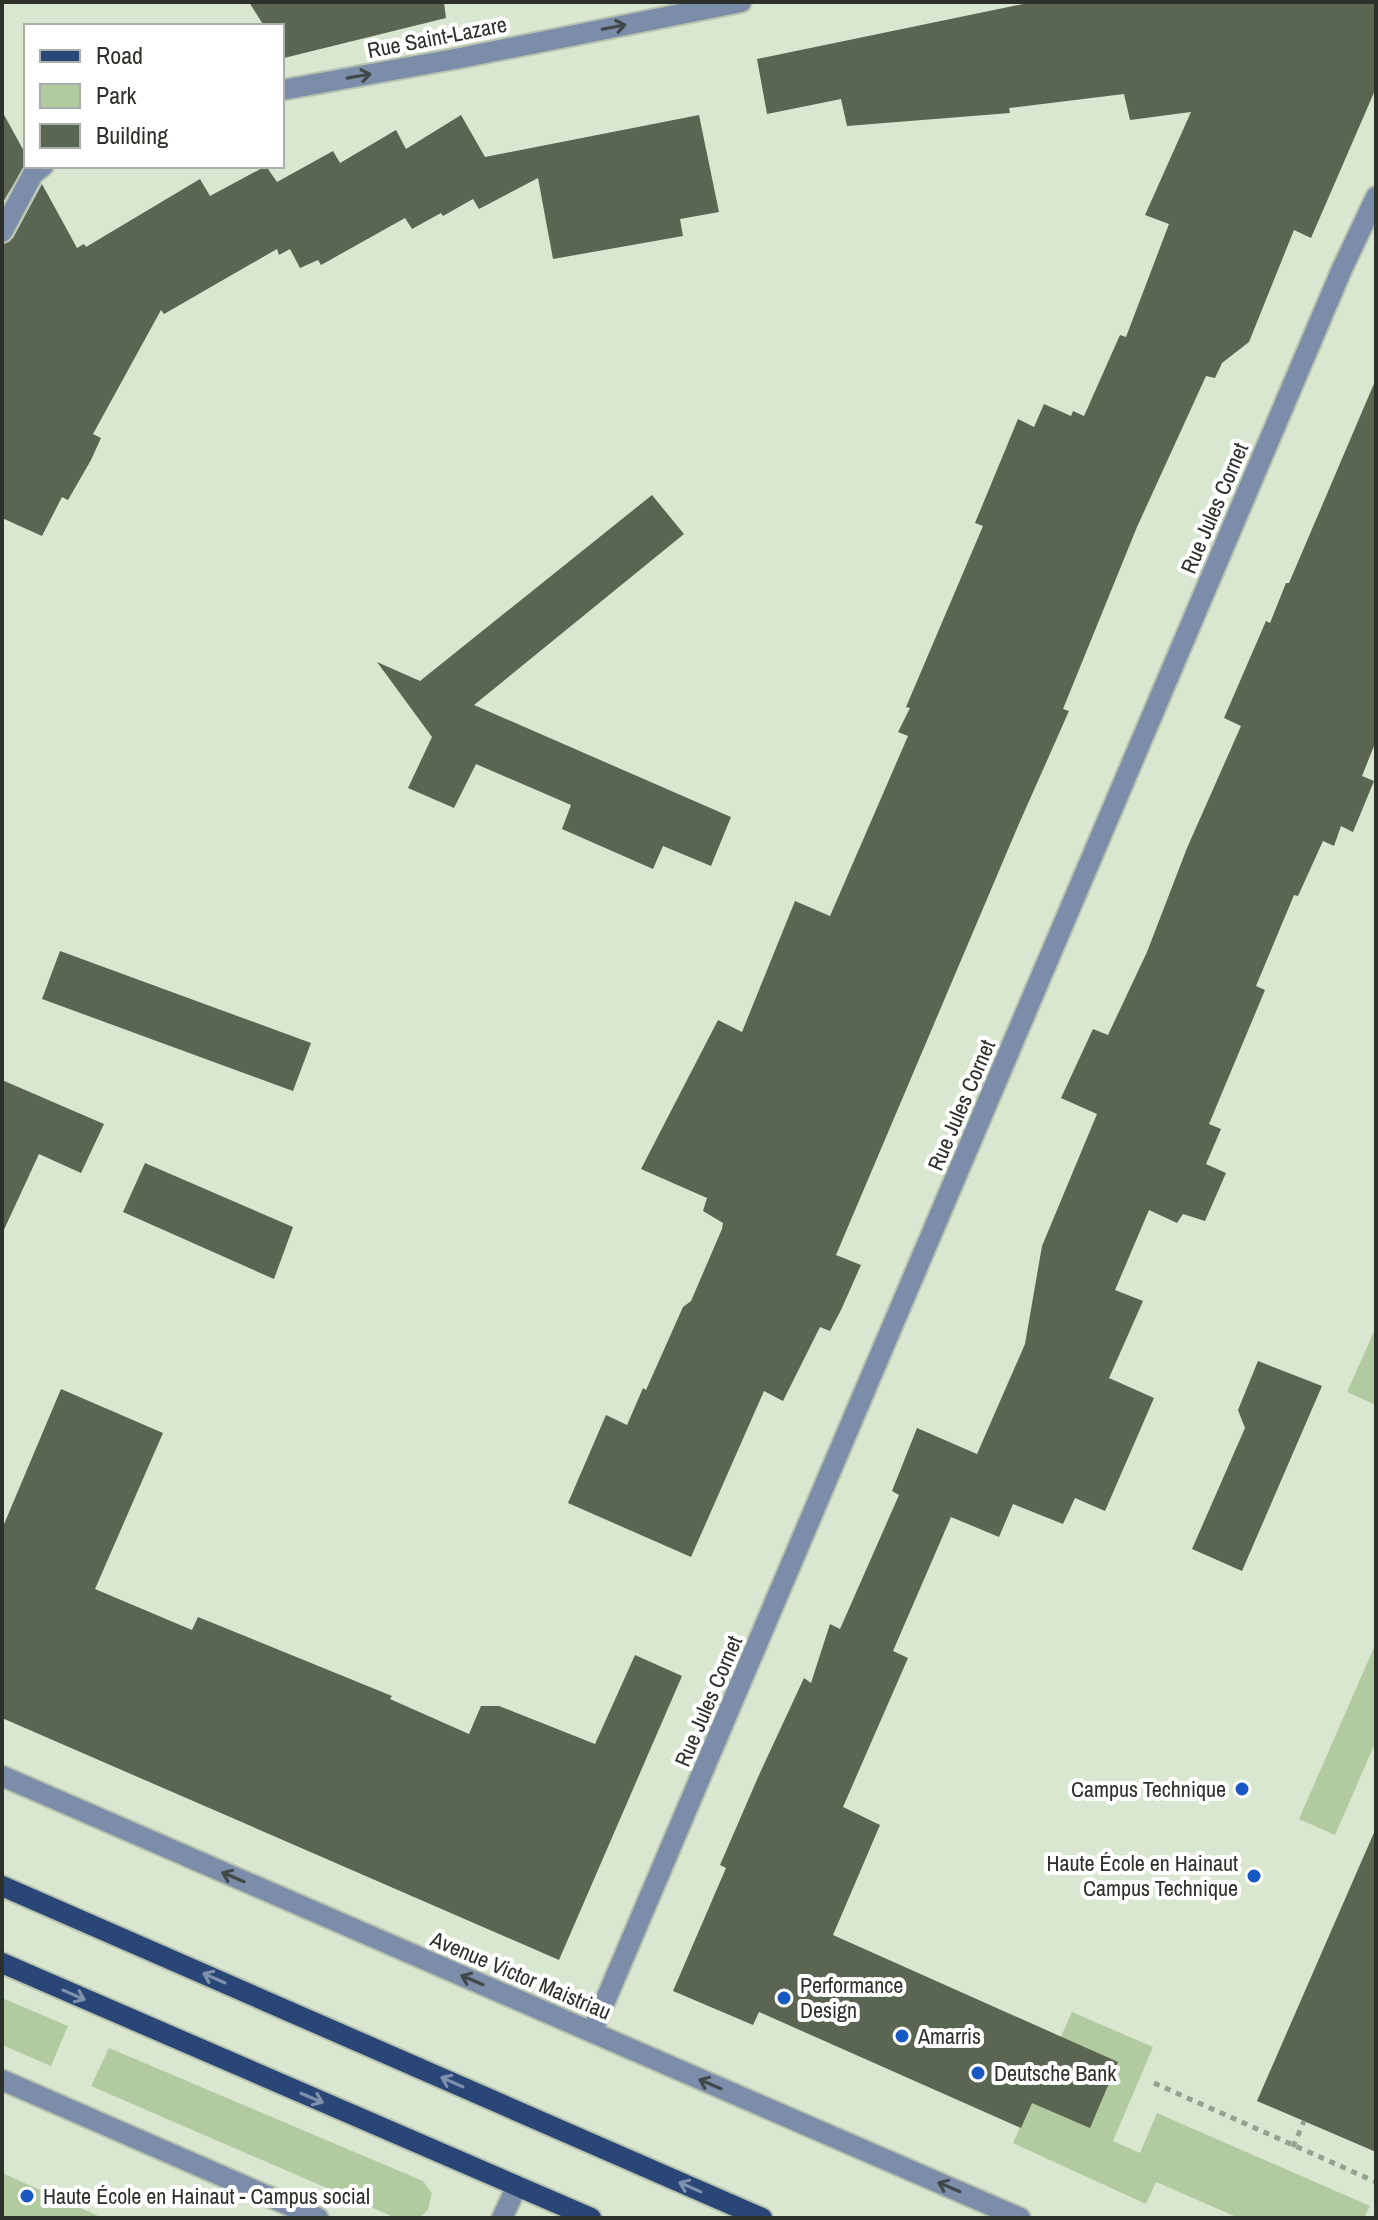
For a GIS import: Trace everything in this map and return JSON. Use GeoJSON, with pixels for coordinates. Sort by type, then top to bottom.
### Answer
{"type":"FeatureCollection","features":[{"type":"Feature","properties":{"kind":"main road"},"geometry":{"type":"LineString","coordinates":[[2,1886],[762,2218]]}},
{"type":"Feature","properties":{"kind":"main road"},"geometry":{"type":"LineString","coordinates":[[2,1963],[591,2218]]}},
{"type":"Feature","properties":{"kind":"street","name":"Rue Saint-Lazare"},"geometry":{"type":"LineString","coordinates":[[284,90],[741,2]]}},
{"type":"Feature","properties":{"kind":"street"},"geometry":{"type":"LineString","coordinates":[[2,232],[33,174],[40,168]]}},
{"type":"Feature","properties":{"kind":"street","name":"Rue Jules Cornet"},"geometry":{"type":"LineString","coordinates":[[592,2032],[1335,284],[1376,197]]}},
{"type":"Feature","properties":{"kind":"street","name":"Avenue Victor Maistriau"},"geometry":{"type":"LineString","coordinates":[[2,1776],[1020,2218]]}},
{"type":"Feature","properties":{"kind":"street"},"geometry":{"type":"LineString","coordinates":[[2,2080],[318,2218]]}},
{"type":"Feature","properties":{"kind":"street"},"geometry":{"type":"LineString","coordinates":[[502,2218],[517,2186]]}},
{"type":"Feature","properties":{"kind":"path"},"geometry":{"type":"LineString","coordinates":[[1154,2083],[1376,2182]]}},
{"type":"Feature","properties":{"kind":"path"},"geometry":{"type":"LineString","coordinates":[[1293,2147],[1304,2121]]}},
{"type":"Feature","properties":{"kind":"green space"},"geometry":{"type":"Polygon","coordinates":[[[1376,1327],[1376,1405],[1347,1392],[1376,1327]]]}},
{"type":"Feature","properties":{"kind":"green space"},"geometry":{"type":"Polygon","coordinates":[[[1376,1643],[1376,1741],[1335,1835],[1299,1819],[1376,1643]]]}},
{"type":"Feature","properties":{"kind":"green space"},"geometry":{"type":"Polygon","coordinates":[[[2,1998],[68,2026],[51,2066],[2,2045],[2,1998]]]}},
{"type":"Feature","properties":{"kind":"green space"},"geometry":{"type":"Polygon","coordinates":[[[1072,2012],[1153,2047],[1113,2141],[1140,2153],[1157,2113],[1370,2206],[1364,2218],[1239,2218],[1156,2182],[1146,2204],[1013,2143],[1072,2012]]]}},
{"type":"Feature","properties":{"kind":"green space"},"geometry":{"type":"Polygon","coordinates":[[[109,2048],[423,2181],[432,2193],[428,2210],[419,2218],[396,2218],[91,2086],[109,2048]]]}},
{"type":"Feature","properties":{"kind":"green space","name":"Haute École en Hainaut - Campus social"},"geometry":{"type":"Polygon","coordinates":[[[2,2173],[103,2218],[2,2218],[2,2173]]]}},
{"type":"Feature","properties":{"kind":"building"},"geometry":{"type":"Polygon","coordinates":[[[249,2],[444,2],[446,18],[284,58],[284,24],[263,24],[249,2]]]}},
{"type":"Feature","properties":{"kind":"building"},"geometry":{"type":"Polygon","coordinates":[[[1033,2],[1376,2],[1376,88],[1311,238],[1294,230],[1249,342],[1222,363],[1215,378],[1206,376],[1137,527],[1063,709],[1069,711],[836,1255],[861,1265],[830,1331],[820,1327],[783,1401],[764,1391],[691,1557],[568,1503],[606,1415],[627,1425],[683,1307],[691,1301],[722,1229],[723,1223],[703,1211],[707,1198],[641,1169],[718,1020],[742,1032],[795,901],[830,916],[908,736],[898,732],[910,708],[906,707],[983,526],[975,523],[1018,419],[1034,427],[1044,404],[1071,416],[1073,411],[1084,416],[1120,335],[1126,337],[1169,224],[1145,215],[1191,112],[1130,120],[1124,94],[1009,108],[1010,113],[847,126],[841,99],[767,114],[757,59],[1033,2]]]}},
{"type":"Feature","properties":{"kind":"building"},"geometry":{"type":"Polygon","coordinates":[[[2,111],[24,151],[24,166],[2,204],[2,111]]]}},
{"type":"Feature","properties":{"kind":"building"},"geometry":{"type":"Polygon","coordinates":[[[461,115],[485,157],[699,115],[719,212],[680,219],[683,236],[553,259],[538,178],[479,209],[473,199],[412,229],[405,218],[321,265],[318,260],[300,268],[290,249],[279,255],[277,249],[164,314],[161,310],[93,434],[101,438],[91,460],[68,500],[62,497],[42,536],[2,518],[2,245],[13,238],[42,184],[77,248],[84,244],[86,247],[200,179],[210,196],[262,168],[267,168],[277,182],[333,151],[340,163],[396,130],[406,149],[461,115]]]}},
{"type":"Feature","properties":{"kind":"building"},"geometry":{"type":"Polygon","coordinates":[[[1376,379],[1376,741],[1362,776],[1374,781],[1353,832],[1341,826],[1334,846],[1323,841],[1298,896],[1294,895],[1256,986],[1265,990],[1209,1124],[1221,1129],[1206,1164],[1226,1173],[1205,1221],[1183,1214],[1177,1223],[1149,1210],[1115,1290],[1143,1301],[1109,1378],[1154,1398],[1105,1511],[1075,1498],[1063,1524],[1013,1504],[999,1537],[951,1517],[893,1651],[908,1658],[843,1807],[880,1825],[833,1935],[1118,2062],[1090,2128],[1032,2103],[1021,2128],[759,2012],[753,2025],[673,1991],[726,1868],[720,1865],[759,1775],[804,1678],[811,1683],[830,1624],[840,1629],[899,1495],[892,1491],[917,1428],[977,1454],[1025,1344],[1042,1246],[1097,1114],[1061,1098],[1093,1029],[1108,1035],[1147,952],[1187,848],[1241,726],[1224,718],[1266,621],[1270,623],[1286,583],[1289,583],[1376,379]]]}},
{"type":"Feature","properties":{"kind":"building"},"geometry":{"type":"Polygon","coordinates":[[[652,495],[684,534],[474,705],[731,817],[711,866],[663,846],[653,869],[562,829],[571,805],[476,764],[454,808],[408,788],[432,737],[377,662],[420,681],[652,495]]]}},
{"type":"Feature","properties":{"kind":"building"},"geometry":{"type":"Polygon","coordinates":[[[60,951],[311,1043],[293,1091],[42,999],[60,951]]]}},
{"type":"Feature","properties":{"kind":"building"},"geometry":{"type":"Polygon","coordinates":[[[2,1080],[104,1124],[81,1173],[39,1154],[2,1234],[2,1080]]]}},
{"type":"Feature","properties":{"kind":"building"},"geometry":{"type":"Polygon","coordinates":[[[145,1163],[293,1227],[274,1279],[123,1212],[145,1163]]]}},
{"type":"Feature","properties":{"kind":"building"},"geometry":{"type":"Polygon","coordinates":[[[1258,1361],[1322,1386],[1242,1571],[1192,1549],[1245,1428],[1238,1410],[1258,1361]]]}},
{"type":"Feature","properties":{"kind":"building"},"geometry":{"type":"Polygon","coordinates":[[[61,1389],[163,1433],[95,1589],[192,1630],[198,1617],[392,1696],[390,1699],[469,1734],[481,1706],[499,1706],[595,1744],[635,1655],[682,1676],[559,1960],[2,1718],[2,1529],[61,1389]]]}},
{"type":"Feature","properties":{"kind":"building"},"geometry":{"type":"Polygon","coordinates":[[[1376,1828],[1376,2152],[1257,2101],[1376,1828]]]}},
{"type":"Feature","properties":{"kind":"place","name":"Campus Technique"},"geometry":{"type":"Point","coordinates":[1242,1789]}},
{"type":"Feature","properties":{"kind":"place","name":"Haute École en Hainaut Campus Technique"},"geometry":{"type":"Point","coordinates":[1254,1876]}},
{"type":"Feature","properties":{"kind":"place","name":"Performance Design"},"geometry":{"type":"Point","coordinates":[784,1998]}},
{"type":"Feature","properties":{"kind":"place","name":"Amarris"},"geometry":{"type":"Point","coordinates":[902,2036]}},
{"type":"Feature","properties":{"kind":"place","name":"Deutsche Bank"},"geometry":{"type":"Point","coordinates":[978,2073]}},
{"type":"Feature","properties":{"kind":"place","name":"Haute École en Hainaut - Campus social"},"geometry":{"type":"Point","coordinates":[27,2196]}}]}
